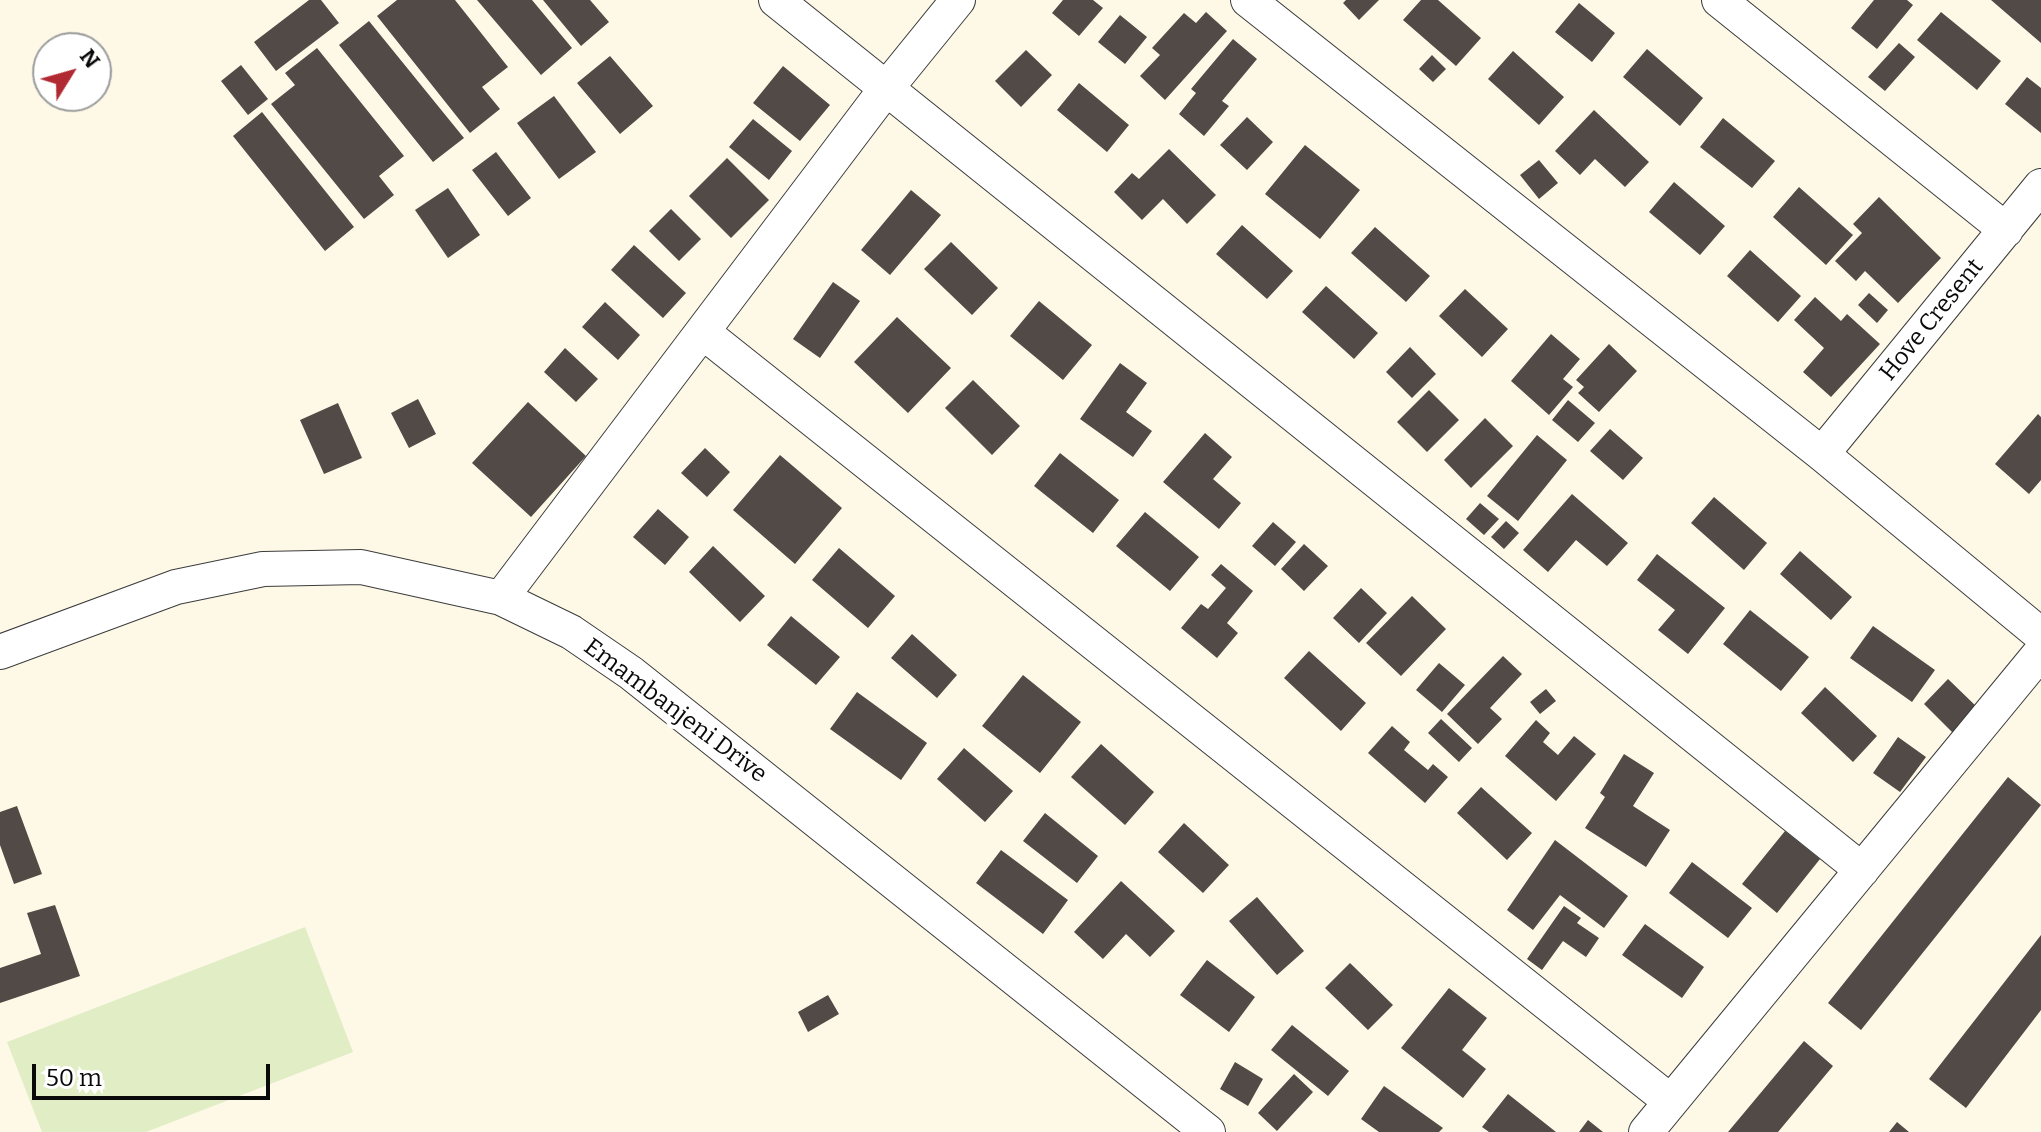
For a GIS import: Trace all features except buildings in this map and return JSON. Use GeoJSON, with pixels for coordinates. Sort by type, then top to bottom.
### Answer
{"type":"FeatureCollection","features":[{"type":"Feature","properties":{"kind":"street"},"geometry":{"type":"LineString","coordinates":[[776,0],[1862,870]]}},
{"type":"Feature","properties":{"kind":"street"},"geometry":{"type":"LineString","coordinates":[[501,598],[885,90],[958,0]]}},
{"type":"Feature","properties":{"kind":"street"},"geometry":{"type":"LineString","coordinates":[[1248,0],[1822,454],[2041,635]]}},
{"type":"Feature","properties":{"kind":"street"},"geometry":{"type":"LineString","coordinates":[[1719,0],[2006,230]]}},
{"type":"Feature","properties":{"kind":"street","name":"Hove Cresent"},"geometry":{"type":"LineString","coordinates":[[1822,454],[2041,186]]}},
{"type":"Feature","properties":{"kind":"street"},"geometry":{"type":"LineString","coordinates":[[704,333],[1670,1101]]}},
{"type":"Feature","properties":{"kind":"street","name":"Emambanjeni Drive"},"geometry":{"type":"LineString","coordinates":[[0,652],[176,587],[263,569],[361,567],[501,598],[571,632],[631,673],[1208,1132]]}},
{"type":"Feature","properties":{"kind":"street"},"geometry":{"type":"LineString","coordinates":[[1646,1132],[2041,652]]}},
{"type":"Feature","properties":{"kind":"green space"},"geometry":{"type":"Polygon","coordinates":[[[305,927],[353,1052],[146,1132],[42,1132],[7,1042],[305,927]]]}}]}
